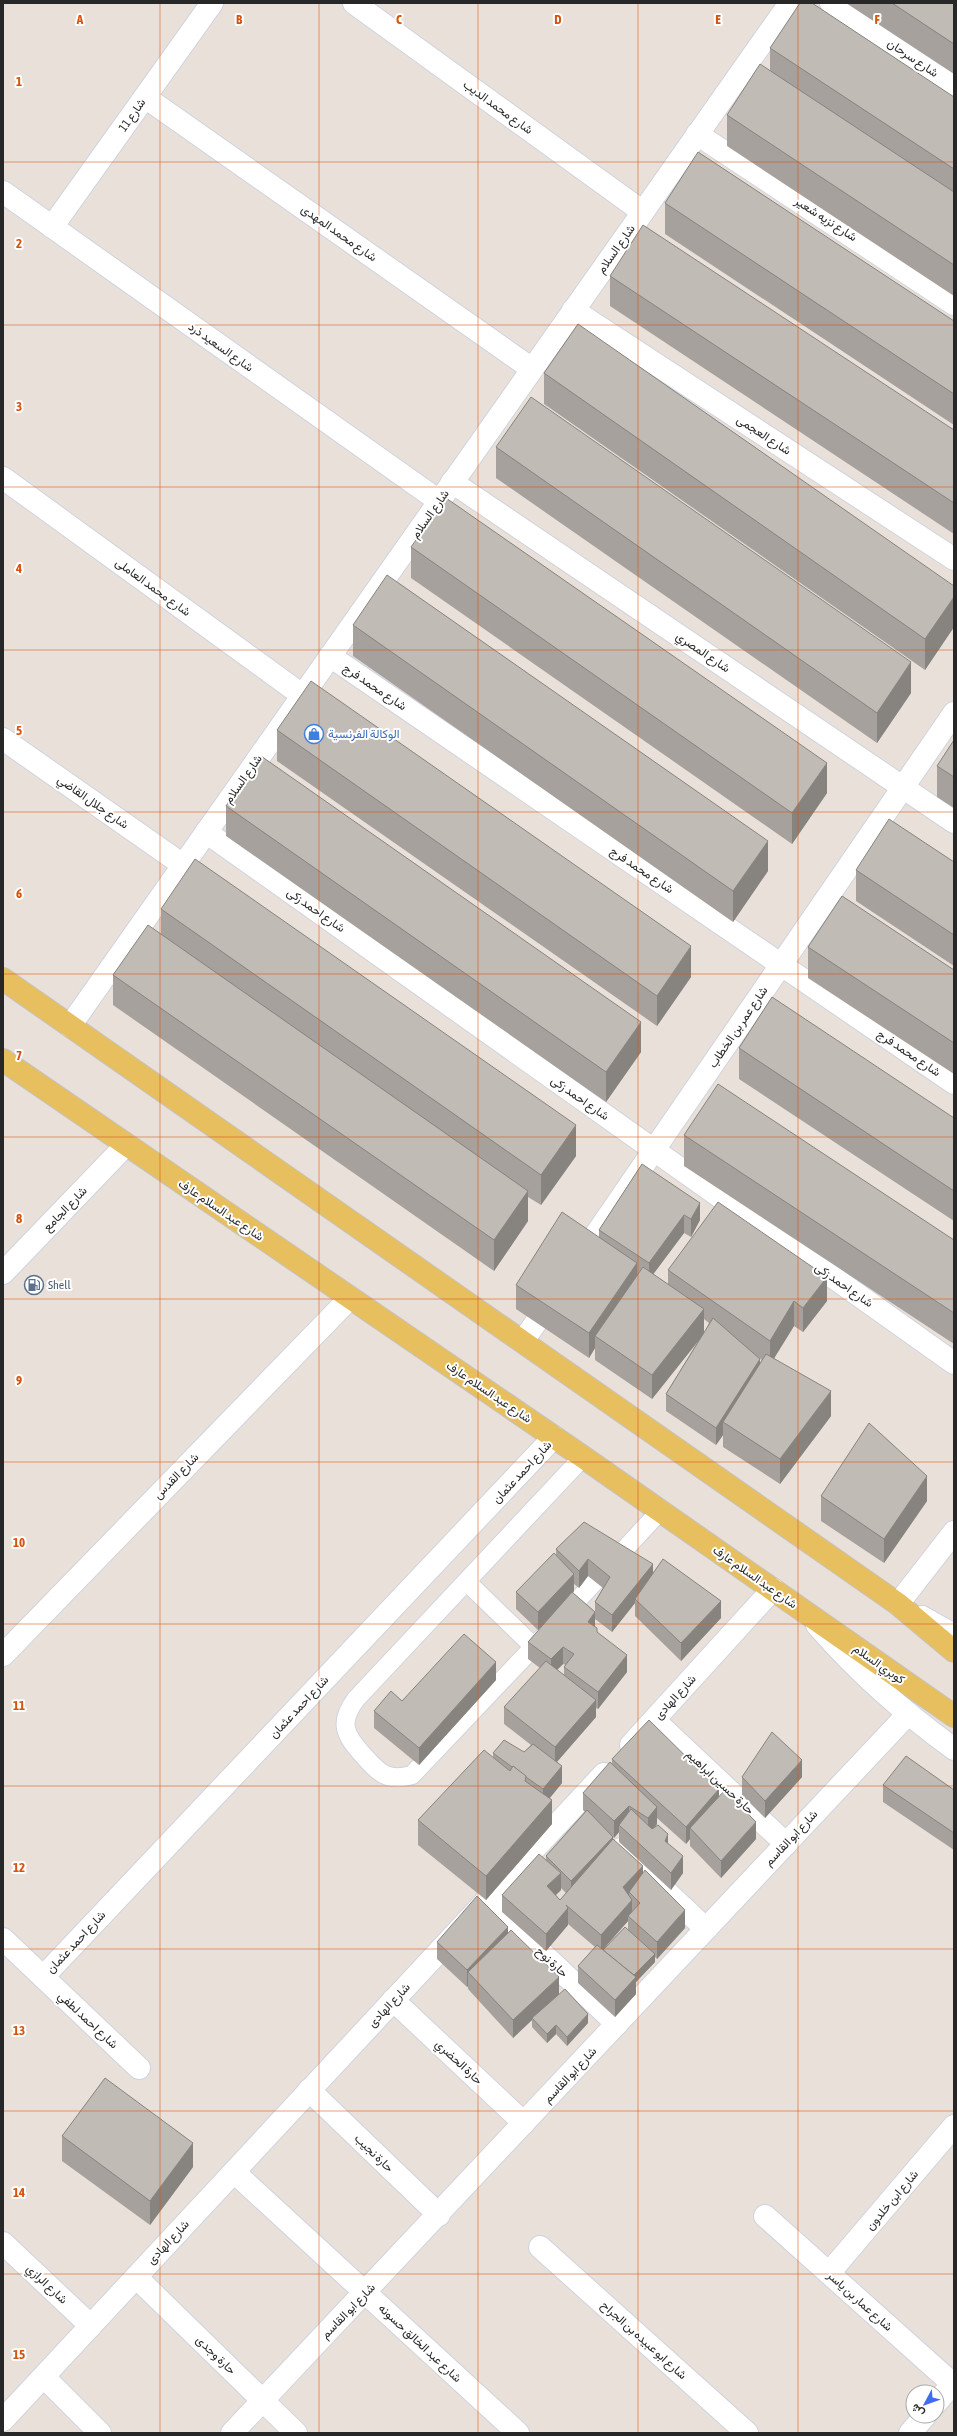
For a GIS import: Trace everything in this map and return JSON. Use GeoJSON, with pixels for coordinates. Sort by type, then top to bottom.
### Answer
{"type":"FeatureCollection","features":[{"type":"Feature","properties":{"kind":"main road"},"geometry":{"type":"LineString","coordinates":[[3,979],[898,1604],[954,1651]]}},
{"type":"Feature","properties":{"kind":"main road","name":"شارع عبد السلام عارف"},"geometry":{"type":"LineString","coordinates":[[3,1060],[554,1437],[805,1611]]}},
{"type":"Feature","properties":{"kind":"main road","name":"كوبري السلام"},"geometry":{"type":"LineString","coordinates":[[805,1611],[954,1716]]}},
{"type":"Feature","properties":{"kind":"street","name":"شارع 11"},"geometry":{"type":"LineString","coordinates":[[52,227],[212,3]]}},
{"type":"Feature","properties":{"kind":"street","name":"شارع محمد الديب"},"geometry":{"type":"LineString","coordinates":[[354,3],[643,212]]}},
{"type":"Feature","properties":{"kind":"street","name":"شارع السلام"},"geometry":{"type":"LineString","coordinates":[[70,1026],[790,3]]}},
{"type":"Feature","properties":{"kind":"street","name":"شارع سرحان"},"geometry":{"type":"LineString","coordinates":[[831,3],[954,85]]}},
{"type":"Feature","properties":{"kind":"street","name":"شارع محمد المهدى"},"geometry":{"type":"LineString","coordinates":[[145,97],[532,369]]}},
{"type":"Feature","properties":{"kind":"street","name":"شارع نزيه شعير"},"geometry":{"type":"LineString","coordinates":[[697,134],[954,304]]}},
{"type":"Feature","properties":{"kind":"street","name":"شارع السعيد ذرد"},"geometry":{"type":"LineString","coordinates":[[3,192],[439,501]]}},
{"type":"Feature","properties":{"kind":"street","name":"شارع العجمى"},"geometry":{"type":"LineString","coordinates":[[573,310],[954,559]]}},
{"type":"Feature","properties":{"kind":"street","name":"شارع محمد العاملى"},"geometry":{"type":"LineString","coordinates":[[3,478],[302,696]]}},
{"type":"Feature","properties":{"kind":"street","name":"شارع المصري"},"geometry":{"type":"LineString","coordinates":[[452,482],[954,822]]}},
{"type":"Feature","properties":{"kind":"street","name":"شارع محمد فرج"},"geometry":{"type":"LineString","coordinates":[[330,656],[954,1084]]}},
{"type":"Feature","properties":{"kind":"street","name":"شارع عمر بن الخطاب"},"geometry":{"type":"LineString","coordinates":[[523,1341],[954,713]]}},
{"type":"Feature","properties":{"kind":"street","name":"شارع جلال القاضي"},"geometry":{"type":"LineString","coordinates":[[3,739],[183,866]]}},
{"type":"Feature","properties":{"kind":"street","name":"شارع احمد زكى"},"geometry":{"type":"LineString","coordinates":[[206,832],[954,1363]]}},
{"type":"Feature","properties":{"kind":"street","name":"شارع الجامع"},"geometry":{"type":"LineString","coordinates":[[3,1273],[126,1145]]}},
{"type":"Feature","properties":{"kind":"street","name":"شارع القدس"},"geometry":{"type":"LineString","coordinates":[[3,1655],[350,1298]]}},
{"type":"Feature","properties":{"kind":"street","name":"شارع احمد عثمان"},"geometry":{"type":"LineString","coordinates":[[43,1977],[554,1437]]}},
{"type":"Feature","properties":{"kind":"street"},"geometry":{"type":"LineString","coordinates":[[954,1532],[898,1604],[954,1635]]}},
{"type":"Feature","properties":{"kind":"street","name":"شارع الهادى"},"geometry":{"type":"LineString","coordinates":[[3,2420],[654,1720],[773,1589]]}},
{"type":"Feature","properties":{"kind":"street","name":"شارع عبد السلام عارف"},"geometry":{"type":"LineString","coordinates":[[805,1611],[854,1666],[907,1715],[954,1749]]}},
{"type":"Feature","properties":{"kind":"street","name":"شارع ابو القاسم"},"geometry":{"type":"LineString","coordinates":[[232,2433],[366,2293],[907,1715]]}},
{"type":"Feature","properties":{"kind":"street","name":"حارة حسين ابراهيم"},"geometry":{"type":"LineString","coordinates":[[654,1720],[786,1844]]}},
{"type":"Feature","properties":{"kind":"street"},"geometry":{"type":"LineString","coordinates":[[574,1806],[591,1822]]}},
{"type":"Feature","properties":{"kind":"street"},"geometry":{"type":"LineString","coordinates":[[608,1838],[706,1929]]}},
{"type":"Feature","properties":{"kind":"street","name":"حارة نوح"},"geometry":{"type":"LineString","coordinates":[[486,1900],[617,2024]]}},
{"type":"Feature","properties":{"kind":"street","name":"شارع احمد لطفي"},"geometry":{"type":"LineString","coordinates":[[3,1939],[139,2068]]}},
{"type":"Feature","properties":{"kind":"street","name":"حارة الحضري"},"geometry":{"type":"LineString","coordinates":[[393,2000],[524,2123]]}},
{"type":"Feature","properties":{"kind":"street","name":"حارة نجيب"},"geometry":{"type":"LineString","coordinates":[[309,2090],[439,2215]]}},
{"type":"Feature","properties":{"kind":"street","name":"شارع ابن خلدون"},"geometry":{"type":"LineString","coordinates":[[829,2273],[954,2126]]}},
{"type":"Feature","properties":{"kind":"street","name":"شارع عبد الخالق حسونه"},"geometry":{"type":"LineString","coordinates":[[234,2172],[518,2433]]}},
{"type":"Feature","properties":{"kind":"street","name":"شارع عمار بن ياسر"},"geometry":{"type":"LineString","coordinates":[[765,2216],[953,2384]]}},
{"type":"Feature","properties":{"kind":"street","name":"شارع الرازي"},"geometry":{"type":"LineString","coordinates":[[3,2243],[91,2326]]}},
{"type":"Feature","properties":{"kind":"street","name":"شارع ابو عبيده بن الجراح"},"geometry":{"type":"LineString","coordinates":[[540,2247],[747,2433]]}},
{"type":"Feature","properties":{"kind":"street","name":"حارة وجدى"},"geometry":{"type":"LineString","coordinates":[[136,2277],[296,2433]]}},
{"type":"Feature","properties":{"kind":"street"},"geometry":{"type":"LineString","coordinates":[[44,2377],[100,2433]]}},
{"type":"Feature","properties":{"kind":"street"},"geometry":{"type":"LineString","coordinates":[[945,2393],[953,2384]]}},
{"type":"Feature","properties":{"kind":"street"},"geometry":{"type":"LineString","coordinates":[[910,2433],[918,2424]]}},
{"type":"Feature","properties":{"kind":"lane"},"geometry":{"type":"LineString","coordinates":[[583,1457],[350,1708],[346,1718],[348,1738],[378,1772],[389,1777],[400,1778],[417,1772],[660,1510]]}},
{"type":"Feature","properties":{"kind":"lane"},"geometry":{"type":"LineString","coordinates":[[466,1582],[534,1647]]}},
{"type":"Feature","properties":{"kind":"building"},"geometry":{"type":"Polygon","coordinates":[[[800,3],[812,3],[954,97],[954,169],[770,48],[800,3]]]}},
{"type":"Feature","properties":{"kind":"building"},"geometry":{"type":"Polygon","coordinates":[[[892,3],[954,3],[954,44],[892,3]]]}},
{"type":"Feature","properties":{"kind":"building"},"geometry":{"type":"Polygon","coordinates":[[[760,64],[954,192],[954,265],[727,115],[760,64]]]}},
{"type":"Feature","properties":{"kind":"building"},"geometry":{"type":"Polygon","coordinates":[[[698,152],[954,321],[954,394],[665,203],[698,152]]]}},
{"type":"Feature","properties":{"kind":"building"},"geometry":{"type":"Polygon","coordinates":[[[643,225],[954,430],[954,503],[610,276],[643,225]]]}},
{"type":"Feature","properties":{"kind":"building"},"geometry":{"type":"Polygon","coordinates":[[[578,324],[954,586],[954,597],[925,639],[544,373],[578,324]]]}},
{"type":"Feature","properties":{"kind":"building"},"geometry":{"type":"Polygon","coordinates":[[[531,397],[911,662],[877,713],[496,447],[531,397]]]}},
{"type":"Feature","properties":{"kind":"building"},"geometry":{"type":"Polygon","coordinates":[[[446,498],[827,763],[792,813],[411,547],[446,498]]]}},
{"type":"Feature","properties":{"kind":"building"},"geometry":{"type":"Polygon","coordinates":[[[387,575],[768,841],[733,891],[353,625],[387,575]]]}},
{"type":"Feature","properties":{"kind":"building"},"geometry":{"type":"Polygon","coordinates":[[[311,681],[691,946],[657,996],[277,730],[311,681]]]}},
{"type":"Feature","properties":{"kind":"building"},"geometry":{"type":"Polygon","coordinates":[[[954,740],[954,777],[937,766],[954,740]]]}},
{"type":"Feature","properties":{"kind":"building"},"geometry":{"type":"Polygon","coordinates":[[[261,756],[641,1022],[606,1072],[226,806],[261,756]]]}},
{"type":"Feature","properties":{"kind":"building"},"geometry":{"type":"Polygon","coordinates":[[[889,819],[954,862],[954,935],[856,870],[889,819]]]}},
{"type":"Feature","properties":{"kind":"building"},"geometry":{"type":"Polygon","coordinates":[[[195,859],[576,1125],[541,1175],[161,909],[195,859]]]}},
{"type":"Feature","properties":{"kind":"building"},"geometry":{"type":"Polygon","coordinates":[[[842,896],[954,970],[954,1043],[808,947],[842,896]]]}},
{"type":"Feature","properties":{"kind":"building"},"geometry":{"type":"Polygon","coordinates":[[[148,925],[528,1191],[494,1240],[113,975],[148,925]]]}},
{"type":"Feature","properties":{"kind":"building"},"geometry":{"type":"Polygon","coordinates":[[[772,997],[954,1118],[954,1191],[739,1048],[772,997]]]}},
{"type":"Feature","properties":{"kind":"building"},"geometry":{"type":"Polygon","coordinates":[[[718,1084],[954,1240],[954,1313],[684,1135],[718,1084]]]}},
{"type":"Feature","properties":{"kind":"building"},"geometry":{"type":"Polygon","coordinates":[[[642,1164],[700,1203],[691,1219],[684,1215],[649,1263],[599,1230],[642,1164]]]}},
{"type":"Feature","properties":{"kind":"building"},"geometry":{"type":"Polygon","coordinates":[[[718,1202],[827,1277],[803,1308],[794,1301],[770,1341],[668,1270],[718,1202]]]}},
{"type":"Feature","properties":{"kind":"building"},"geometry":{"type":"Polygon","coordinates":[[[562,1212],[637,1263],[589,1333],[516,1285],[562,1212]]]}},
{"type":"Feature","properties":{"kind":"building"},"geometry":{"type":"Polygon","coordinates":[[[643,1267],[704,1309],[652,1375],[595,1336],[643,1267]]]}},
{"type":"Feature","properties":{"kind":"building"},"geometry":{"type":"Polygon","coordinates":[[[713,1318],[760,1359],[716,1428],[666,1394],[713,1318]]]}},
{"type":"Feature","properties":{"kind":"building"},"geometry":{"type":"Polygon","coordinates":[[[766,1354],[831,1391],[780,1459],[723,1422],[766,1354]]]}},
{"type":"Feature","properties":{"kind":"building"},"geometry":{"type":"Polygon","coordinates":[[[869,1423],[927,1476],[884,1539],[821,1496],[869,1423]]]}},
{"type":"Feature","properties":{"kind":"building"},"geometry":{"type":"Polygon","coordinates":[[[584,1522],[653,1564],[612,1615],[595,1602],[610,1577],[588,1559],[579,1571],[556,1549],[584,1522]]]}},
{"type":"Feature","properties":{"kind":"building"},"geometry":{"type":"Polygon","coordinates":[[[554,1553],[574,1574],[538,1612],[516,1592],[554,1553]]]}},
{"type":"Feature","properties":{"kind":"building"},"geometry":{"type":"Polygon","coordinates":[[[663,1559],[721,1601],[681,1643],[635,1599],[663,1559]]]}},
{"type":"Feature","properties":{"kind":"building"},"geometry":{"type":"Polygon","coordinates":[[[572,1592],[595,1612],[588,1622],[597,1628],[597,1632],[627,1655],[598,1692],[564,1667],[574,1654],[563,1647],[551,1659],[528,1642],[572,1592]]]}},
{"type":"Feature","properties":{"kind":"building"},"geometry":{"type":"Polygon","coordinates":[[[464,1634],[496,1662],[419,1748],[374,1711],[391,1691],[402,1701],[464,1634]]]}},
{"type":"Feature","properties":{"kind":"building"},"geometry":{"type":"Polygon","coordinates":[[[546,1661],[596,1700],[555,1747],[504,1707],[546,1661]]]}},
{"type":"Feature","properties":{"kind":"building"},"geometry":{"type":"Polygon","coordinates":[[[649,1720],[719,1789],[686,1827],[612,1759],[649,1720]]]}},
{"type":"Feature","properties":{"kind":"building"},"geometry":{"type":"Polygon","coordinates":[[[772,1732],[802,1760],[765,1801],[742,1777],[772,1732]]]}},
{"type":"Feature","properties":{"kind":"building"},"geometry":{"type":"Polygon","coordinates":[[[504,1740],[524,1752],[533,1744],[562,1766],[543,1789],[493,1753],[504,1740]]]}},
{"type":"Feature","properties":{"kind":"building"},"geometry":{"type":"Polygon","coordinates":[[[484,1750],[510,1771],[513,1766],[526,1776],[525,1781],[552,1800],[486,1876],[418,1820],[484,1750]]]}},
{"type":"Feature","properties":{"kind":"building"},"geometry":{"type":"Polygon","coordinates":[[[906,1756],[954,1790],[954,1833],[883,1785],[906,1756]]]}},
{"type":"Feature","properties":{"kind":"building"},"geometry":{"type":"Polygon","coordinates":[[[610,1762],[657,1807],[648,1818],[629,1806],[614,1821],[583,1793],[610,1762]]]}},
{"type":"Feature","properties":{"kind":"building"},"geometry":{"type":"Polygon","coordinates":[[[725,1790],[756,1822],[721,1861],[690,1828],[725,1790]]]}},
{"type":"Feature","properties":{"kind":"building"},"geometry":{"type":"Polygon","coordinates":[[[631,1809],[652,1829],[658,1825],[668,1834],[665,1841],[683,1856],[671,1873],[619,1825],[631,1809]]]}},
{"type":"Feature","properties":{"kind":"building"},"geometry":{"type":"Polygon","coordinates":[[[587,1810],[613,1837],[571,1881],[546,1856],[587,1810]]]}},
{"type":"Feature","properties":{"kind":"building"},"geometry":{"type":"Polygon","coordinates":[[[613,1839],[643,1866],[623,1887],[632,1900],[601,1935],[566,1905],[568,1908],[546,1934],[502,1895],[539,1854],[561,1873],[547,1886],[560,1900],[613,1839]]]}},
{"type":"Feature","properties":{"kind":"building"},"geometry":{"type":"Polygon","coordinates":[[[645,1870],[685,1910],[657,1942],[628,1916],[640,1903],[629,1892],[645,1870]]]}},
{"type":"Feature","properties":{"kind":"building"},"geometry":{"type":"Polygon","coordinates":[[[477,1896],[508,1927],[467,1970],[437,1942],[477,1896]]]}},
{"type":"Feature","properties":{"kind":"building"},"geometry":{"type":"Polygon","coordinates":[[[625,1927],[655,1954],[634,1975],[603,1950],[625,1927]]]}},
{"type":"Feature","properties":{"kind":"building"},"geometry":{"type":"Polygon","coordinates":[[[511,1930],[559,1977],[513,2020],[468,1972],[511,1930]]]}},
{"type":"Feature","properties":{"kind":"building"},"geometry":{"type":"Polygon","coordinates":[[[597,1945],[636,1977],[615,2000],[578,1966],[597,1945]]]}},
{"type":"Feature","properties":{"kind":"building"},"geometry":{"type":"Polygon","coordinates":[[[565,1989],[588,2014],[567,2037],[556,2025],[547,2034],[532,2018],[565,1989]]]}},
{"type":"Feature","properties":{"kind":"building"},"geometry":{"type":"Polygon","coordinates":[[[105,2078],[193,2143],[150,2201],[62,2136],[105,2078]]]}},
{"type":"Feature","properties":{"kind":"place","name":"الوكالة الفرنسية"},"geometry":{"type":"Point","coordinates":[314,734]}},
{"type":"Feature","properties":{"kind":"place","name":"Shell"},"geometry":{"type":"Point","coordinates":[34,1285]}}]}
